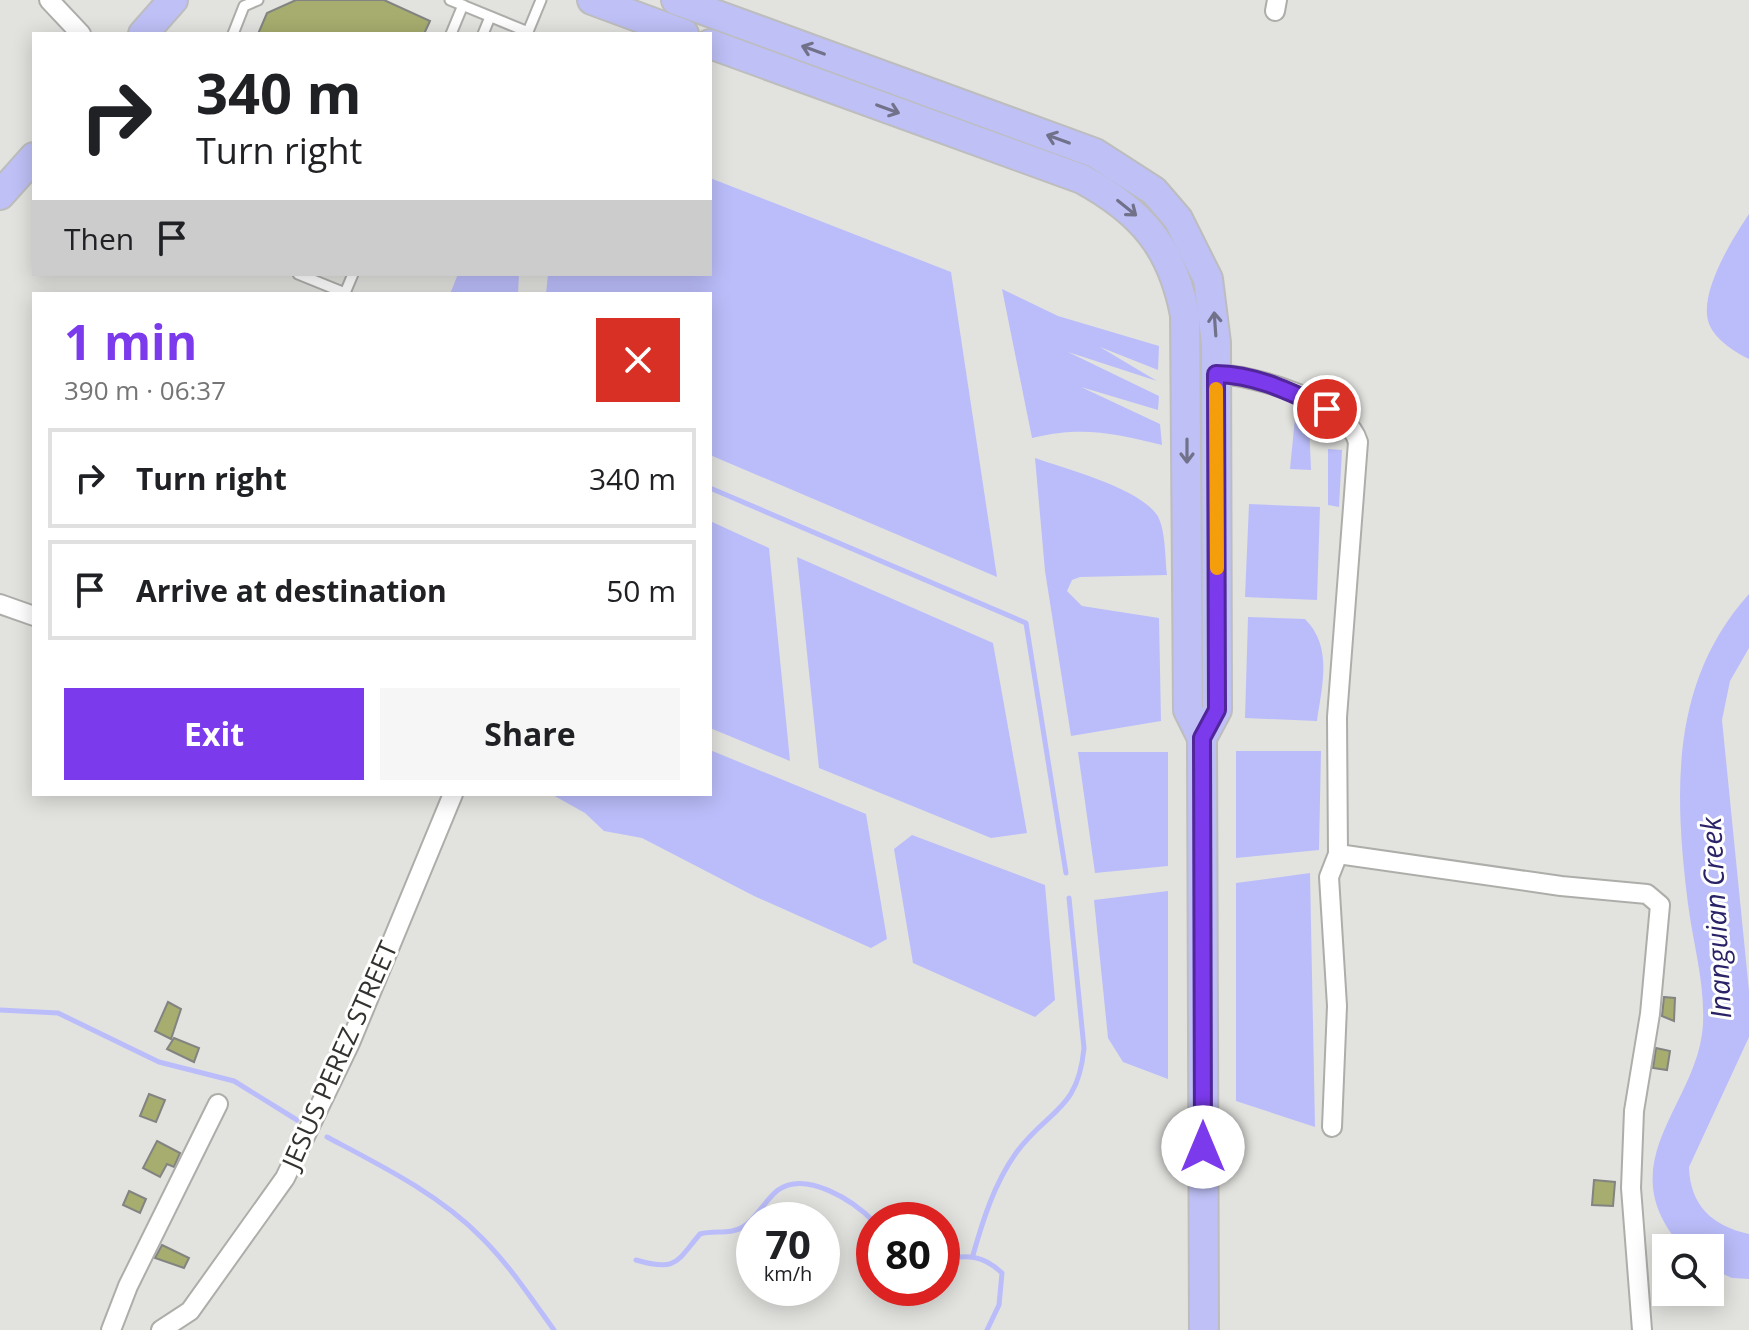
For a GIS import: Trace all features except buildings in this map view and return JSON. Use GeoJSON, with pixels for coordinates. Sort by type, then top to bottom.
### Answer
{"type":"FeatureCollection","features":[{"type":"Feature","properties":{"kind":"highway"},"geometry":{"type":"LineString","coordinates":[[145,32],[173,0]]}},
{"type":"Feature","properties":{"kind":"highway"},"geometry":{"type":"LineString","coordinates":[[592,0],[679,32]]}},
{"type":"Feature","properties":{"kind":"highway"},"geometry":{"type":"LineString","coordinates":[[676,0],[1058,139],[1127,171],[1154,191],[1195,248],[1208,279],[1214,312],[1216,374],[1217,710],[1202,738]]}},
{"type":"Feature","properties":{"kind":"highway"},"geometry":{"type":"LineString","coordinates":[[712,45],[1082,179],[1134,212],[1154,236],[1180,287],[1185,315],[1188,710],[1202,738],[1204,1330]]}},
{"type":"Feature","properties":{"kind":"highway"},"geometry":{"type":"LineString","coordinates":[[0,195],[32,159]]}},
{"type":"Feature","properties":{"kind":"street"},"geometry":{"type":"LineString","coordinates":[[49,0],[79,32]]}},
{"type":"Feature","properties":{"kind":"street"},"geometry":{"type":"LineString","coordinates":[[1216,374],[1237,374],[1271,383],[1327,409],[1355,431],[1358,442],[1337,717],[1338,854],[1331,865],[1329,891],[1337,998],[1332,1127]]}},
{"type":"Feature","properties":{"kind":"street"},"geometry":{"type":"LineString","coordinates":[[0,604],[32,615]]}},
{"type":"Feature","properties":{"kind":"street","name":"JESUS PEREZ STREET"},"geometry":{"type":"LineString","coordinates":[[161,1330],[190,1311],[292,1165],[350,1043],[452,796]]}},
{"type":"Feature","properties":{"kind":"street"},"geometry":{"type":"LineString","coordinates":[[1338,854],[1561,886],[1647,894],[1660,905],[1650,1014],[1634,1111],[1631,1188],[1642,1330]]}},
{"type":"Feature","properties":{"kind":"street"},"geometry":{"type":"LineString","coordinates":[[111,1330],[128,1286],[218,1104]]}},
{"type":"Feature","properties":{"kind":"lane"},"geometry":{"type":"LineString","coordinates":[[234,32],[242,3],[258,0]]}},
{"type":"Feature","properties":{"kind":"lane"},"geometry":{"type":"LineString","coordinates":[[450,0],[526,32]]}},
{"type":"Feature","properties":{"kind":"lane"},"geometry":{"type":"LineString","coordinates":[[528,32],[541,0]]}},
{"type":"Feature","properties":{"kind":"lane"},"geometry":{"type":"LineString","coordinates":[[452,32],[463,5]]}},
{"type":"Feature","properties":{"kind":"lane"},"geometry":{"type":"LineString","coordinates":[[484,32],[490,17]]}},
{"type":"Feature","properties":{"kind":"lane"},"geometry":{"type":"LineString","coordinates":[[303,276],[343,292]]}},
{"type":"Feature","properties":{"kind":"green space"},"geometry":{"type":"Polygon","coordinates":[[[631,0],[1089,165],[1145,201],[1167,227],[1195,282],[1202,343],[1203,693],[1198,313],[1184,264],[1162,226],[1130,195],[1088,167],[631,0]]]}},
{"type":"Feature","properties":{"kind":"water"},"geometry":{"type":"Polygon","coordinates":[[[712,179],[951,272],[997,577],[712,456],[712,292],[546,292],[548,276],[712,276],[712,179]]]}},
{"type":"Feature","properties":{"kind":"water"},"geometry":{"type":"Polygon","coordinates":[[[1749,214],[1749,359],[1718,337],[1707,316],[1711,286],[1718,269],[1749,214]]]}},
{"type":"Feature","properties":{"kind":"water"},"geometry":{"type":"Polygon","coordinates":[[[457,276],[519,276],[518,292],[451,292],[457,276]]]}},
{"type":"Feature","properties":{"kind":"water"},"geometry":{"type":"Polygon","coordinates":[[[1002,289],[1058,316],[1159,346],[1158,370],[1100,347],[1157,381],[1068,352],[1159,396],[1158,410],[1081,387],[1160,424],[1162,445],[1097,432],[1067,432],[1032,438],[1002,289]]]}},
{"type":"Feature","properties":{"kind":"water"},"geometry":{"type":"Polygon","coordinates":[[[1295,418],[1309,423],[1311,470],[1290,469],[1295,418]]]}},
{"type":"Feature","properties":{"kind":"water"},"geometry":{"type":"Polygon","coordinates":[[[1328,449],[1342,450],[1339,507],[1328,505],[1328,449]]]}},
{"type":"Feature","properties":{"kind":"water"},"geometry":{"type":"Polygon","coordinates":[[[1035,458],[1135,496],[1148,505],[1160,521],[1167,575],[1080,577],[1072,580],[1067,591],[1082,606],[1159,618],[1161,721],[1071,736],[1045,571],[1035,458]]]}},
{"type":"Feature","properties":{"kind":"water"},"geometry":{"type":"Polygon","coordinates":[[[1249,504],[1320,507],[1317,600],[1245,597],[1249,504]]]}},
{"type":"Feature","properties":{"kind":"water"},"geometry":{"type":"Polygon","coordinates":[[[712,522],[769,548],[790,761],[712,729],[712,522]]]}},
{"type":"Feature","properties":{"kind":"water"},"geometry":{"type":"Polygon","coordinates":[[[797,557],[993,643],[1027,833],[991,838],[819,768],[797,557]]]}},
{"type":"Feature","properties":{"kind":"water","name":"Inanguian Creek"},"geometry":{"type":"Polygon","coordinates":[[[1749,594],[1749,648],[1730,681],[1722,720],[1749,991],[1749,1037],[1689,1167],[1694,1192],[1706,1212],[1724,1226],[1749,1234],[1749,1279],[1724,1274],[1724,1234],[1674,1234],[1662,1217],[1653,1188],[1654,1161],[1698,1053],[1703,1024],[1702,993],[1683,862],[1680,780],[1691,701],[1704,664],[1723,628],[1749,594]]]}},
{"type":"Feature","properties":{"kind":"water"},"geometry":{"type":"Polygon","coordinates":[[[1248,617],[1305,619],[1314,630],[1323,667],[1317,721],[1245,718],[1248,617]]]}},
{"type":"Feature","properties":{"kind":"water"},"geometry":{"type":"Polygon","coordinates":[[[712,751],[866,814],[887,939],[871,948],[754,896],[642,838],[604,831],[585,813],[555,796],[712,796],[712,751]]]}},
{"type":"Feature","properties":{"kind":"water"},"geometry":{"type":"Polygon","coordinates":[[[1236,751],[1321,751],[1319,850],[1236,858],[1236,751]]]}},
{"type":"Feature","properties":{"kind":"water"},"geometry":{"type":"Polygon","coordinates":[[[1078,752],[1168,752],[1168,866],[1095,873],[1078,752]]]}},
{"type":"Feature","properties":{"kind":"water"},"geometry":{"type":"Polygon","coordinates":[[[912,835],[1045,885],[1055,1000],[1035,1017],[913,963],[894,849],[912,835]]]}},
{"type":"Feature","properties":{"kind":"water"},"geometry":{"type":"Polygon","coordinates":[[[1310,873],[1315,1127],[1236,1101],[1236,883],[1310,873]]]}},
{"type":"Feature","properties":{"kind":"water"},"geometry":{"type":"Polygon","coordinates":[[[1168,891],[1168,1079],[1123,1062],[1108,1038],[1094,900],[1168,891]]]}},
{"type":"Feature","properties":{"kind":"waterway"},"geometry":{"type":"LineString","coordinates":[[712,489],[1026,623],[1066,873]]}},
{"type":"Feature","properties":{"kind":"waterway"},"geometry":{"type":"LineString","coordinates":[[973,1255],[1001,1177],[1028,1138],[1068,1098],[1081,1069],[1084,1048],[1069,898]]}},
{"type":"Feature","properties":{"kind":"waterway"},"geometry":{"type":"LineString","coordinates":[[0,1010],[58,1013],[159,1062],[234,1081],[297,1120]]}},
{"type":"Feature","properties":{"kind":"waterway"},"geometry":{"type":"LineString","coordinates":[[327,1137],[408,1182],[465,1222],[502,1260],[554,1330]]}},
{"type":"Feature","properties":{"kind":"waterway"},"geometry":{"type":"LineString","coordinates":[[636,1260],[660,1265],[674,1262],[700,1234],[743,1227],[773,1194],[789,1185],[815,1186],[856,1207]]}},
{"type":"Feature","properties":{"kind":"waterway"},"geometry":{"type":"LineString","coordinates":[[960,1257],[981,1259],[1002,1273],[999,1305],[987,1330]]}},
{"type":"Feature","properties":{"kind":"slow traffic"},"geometry":{"type":"LineString","coordinates":[[1216,389],[1217,568]]}},
{"type":"Feature","properties":{"kind":"route"},"geometry":{"type":"LineString","coordinates":[[1203,1147],[1202,738],[1217,710],[1216,374],[1254,377],[1327,409]]}}]}
